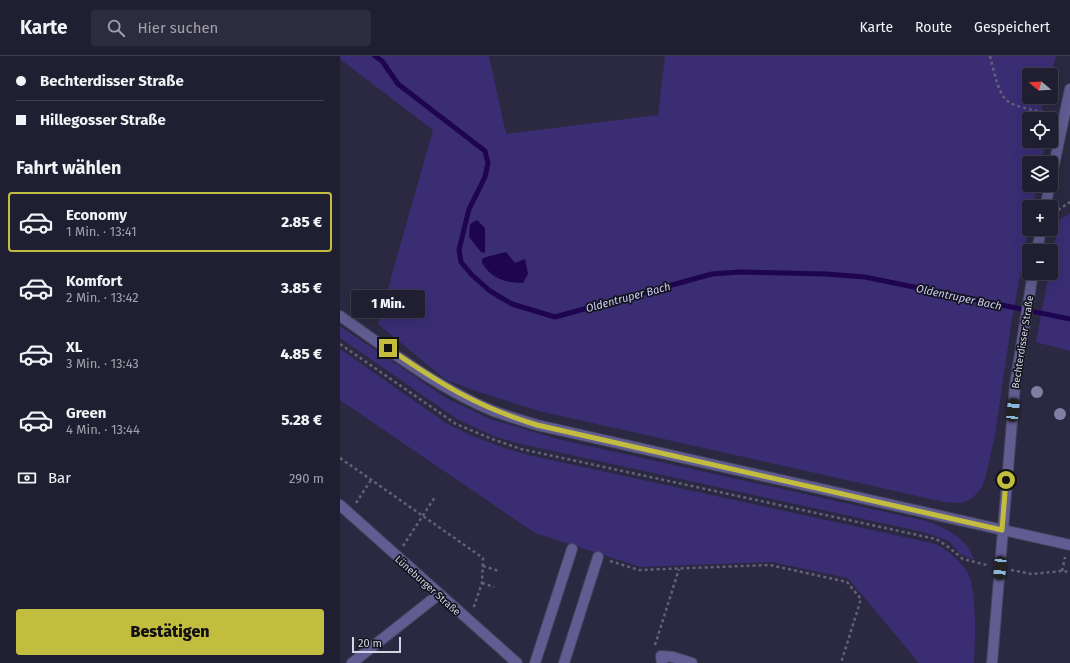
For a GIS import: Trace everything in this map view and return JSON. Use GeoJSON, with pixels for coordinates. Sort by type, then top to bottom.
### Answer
{"type":"FeatureCollection","features":[{"type":"Feature","properties":{"kind":"street"},"geometry":{"type":"LineString","coordinates":[[1058,156],[1066,128],[1064,116],[1070,89]]}},
{"type":"Feature","properties":{"kind":"street","name":"Bechterdisser Straße"},"geometry":{"type":"LineString","coordinates":[[992,663],[1015,385],[1032,280]]}},
{"type":"Feature","properties":{"kind":"street"},"geometry":{"type":"LineString","coordinates":[[340,316],[448,388],[490,409],[510,417],[537,425],[1070,546]]}},
{"type":"Feature","properties":{"kind":"street","name":"Lüneburger Straße"},"geometry":{"type":"LineString","coordinates":[[340,506],[438,595],[517,663]]}},
{"type":"Feature","properties":{"kind":"street"},"geometry":{"type":"LineString","coordinates":[[535,663],[572,549]]}},
{"type":"Feature","properties":{"kind":"street"},"geometry":{"type":"LineString","coordinates":[[564,663],[598,557]]}},
{"type":"Feature","properties":{"kind":"street"},"geometry":{"type":"LineString","coordinates":[[352,663],[438,595]]}},
{"type":"Feature","properties":{"kind":"street"},"geometry":{"type":"LineString","coordinates":[[661,659],[673,657],[692,663]]}},
{"type":"Feature","properties":{"kind":"path"},"geometry":{"type":"LineString","coordinates":[[990,56],[998,88],[1005,100],[1012,105],[1064,116]]}},
{"type":"Feature","properties":{"kind":"path"},"geometry":{"type":"LineString","coordinates":[[1058,209],[1070,202]]}},
{"type":"Feature","properties":{"kind":"path"},"geometry":{"type":"LineString","coordinates":[[340,344],[456,424],[492,440],[521,449],[936,539],[963,559],[1000,568],[1032,574],[1062,571],[1070,572]]}},
{"type":"Feature","properties":{"kind":"path"},"geometry":{"type":"LineString","coordinates":[[340,458],[483,558],[482,583],[475,606],[466,619]]}},
{"type":"Feature","properties":{"kind":"path"},"geometry":{"type":"LineString","coordinates":[[348,513],[371,480]]}},
{"type":"Feature","properties":{"kind":"path"},"geometry":{"type":"LineString","coordinates":[[395,556],[406,543],[435,497]]}},
{"type":"Feature","properties":{"kind":"path"},"geometry":{"type":"LineString","coordinates":[[598,557],[640,570],[770,565],[847,582],[861,599],[841,663]]}},
{"type":"Feature","properties":{"kind":"path"},"geometry":{"type":"LineString","coordinates":[[483,566],[499,571]]}},
{"type":"Feature","properties":{"kind":"path"},"geometry":{"type":"LineString","coordinates":[[661,659],[655,645],[679,569]]}},
{"type":"Feature","properties":{"kind":"path"},"geometry":{"type":"LineString","coordinates":[[482,583],[494,587]]}},
{"type":"Feature","properties":{"kind":"shaded area"},"geometry":{"type":"Polygon","coordinates":[[[340,56],[489,56],[506,134],[658,115],[665,56],[1056,56],[1053,68],[1022,68],[1022,104],[1043,104],[1041,112],[1022,112],[1022,148],[1044,148],[1043,156],[1022,156],[1022,192],[1036,192],[1034,200],[1022,200],[1022,236],[1027,236],[1026,244],[1022,244],[1022,264],[1011,325],[995,435],[985,479],[981,489],[971,499],[961,503],[944,502],[539,411],[446,380],[378,324],[433,130],[340,59],[340,56]]]}},
{"type":"Feature","properties":{"kind":"shaded area"},"geometry":{"type":"Polygon","coordinates":[[[1070,213],[1070,351],[1036,342],[1048,280],[1058,280],[1058,244],[1054,244],[1056,236],[1058,236],[1059,220],[1070,213]]]}},
{"type":"Feature","properties":{"kind":"shaded area"},"geometry":{"type":"Polygon","coordinates":[[[477,220],[485,228],[485,253],[481,252],[469,237],[470,224],[477,220]]]}},
{"type":"Feature","properties":{"kind":"shaded area"},"geometry":{"type":"Polygon","coordinates":[[[506,252],[515,263],[525,259],[528,274],[523,283],[500,279],[490,273],[482,263],[482,259],[486,257],[506,252]]]}},
{"type":"Feature","properties":{"kind":"shaded area"},"geometry":{"type":"Polygon","coordinates":[[[340,326],[446,398],[490,419],[557,439],[926,521],[948,530],[955,535],[967,546],[974,560],[960,554],[949,541],[923,532],[521,444],[493,436],[457,419],[340,338],[340,326]]]}},
{"type":"Feature","properties":{"kind":"shaded area"},"geometry":{"type":"Polygon","coordinates":[[[340,349],[446,423],[507,449],[528,455],[936,544],[960,562],[967,571],[972,584],[975,631],[974,663],[919,663],[848,578],[771,562],[641,567],[535,533],[340,400],[340,349]]]}},
{"type":"Feature","properties":{"kind":"waterway","name":"Oldentruper Bach"},"geometry":{"type":"LineString","coordinates":[[375,56],[382,61],[398,84],[485,151],[488,163],[485,177],[469,209],[459,250],[461,262],[472,275],[490,291],[512,304],[555,317],[712,274],[739,272],[826,274],[865,277],[1070,319]]}},
{"type":"Feature","properties":{"kind":"route"},"geometry":{"type":"LineString","coordinates":[[388,348],[448,388],[468,399],[510,417],[537,425],[1002,530],[1006,480]]}}]}
